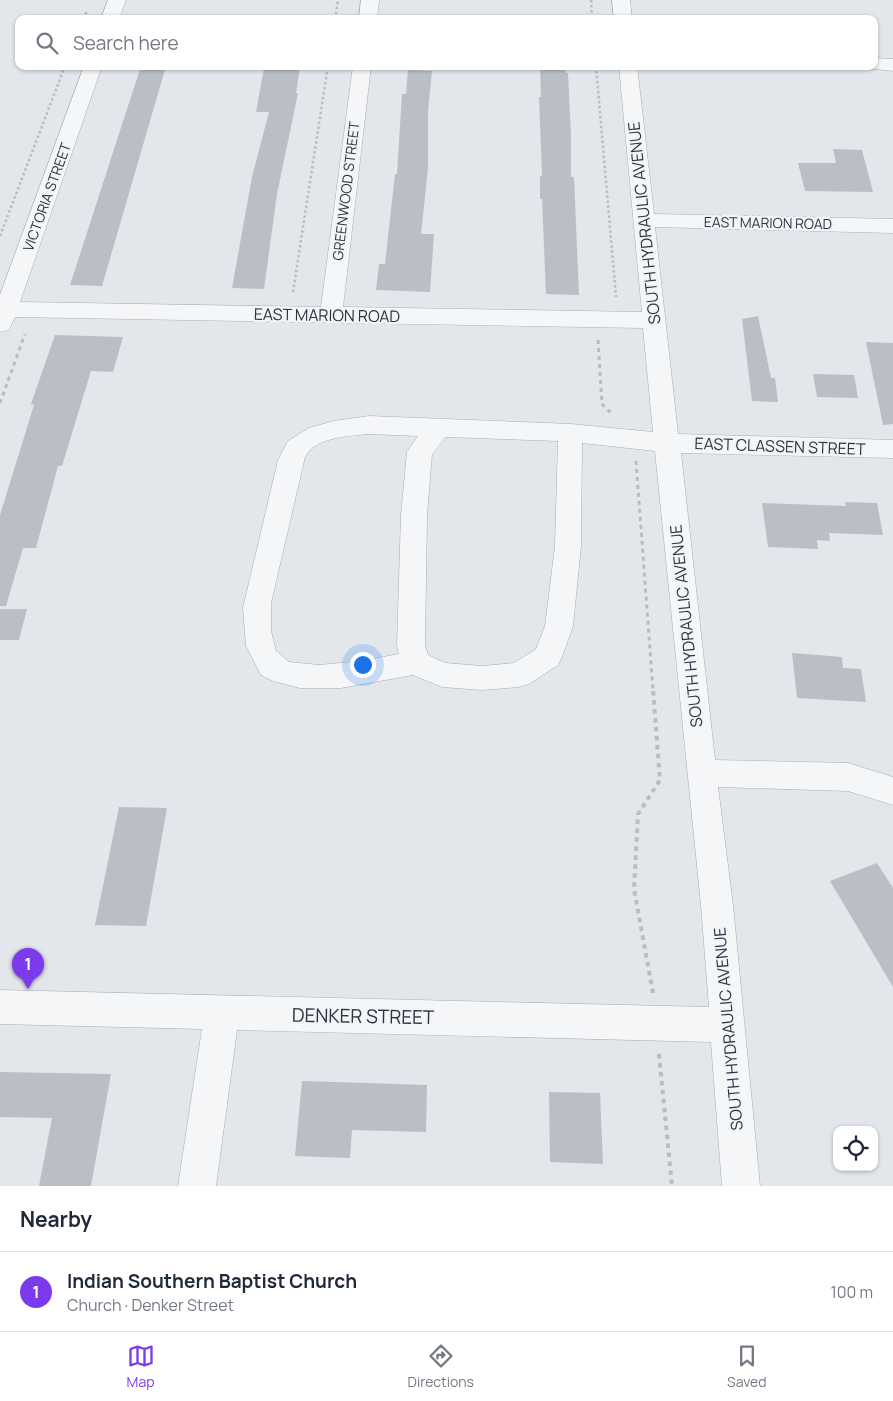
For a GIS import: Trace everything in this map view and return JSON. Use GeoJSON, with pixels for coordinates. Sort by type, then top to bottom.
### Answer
{"type":"FeatureCollection","features":[{"type":"Feature","properties":{"kind":"street"},"geometry":{"type":"LineString","coordinates":[[111,15],[117,0]]}},
{"type":"Feature","properties":{"kind":"street"},"geometry":{"type":"LineString","coordinates":[[368,15],[370,0]]}},
{"type":"Feature","properties":{"kind":"street"},"geometry":{"type":"LineString","coordinates":[[621,0],[623,15]]}},
{"type":"Feature","properties":{"kind":"street"},"geometry":{"type":"LineString","coordinates":[[878,64],[893,65]]}},
{"type":"Feature","properties":{"kind":"street","name":"VICTORIA STREET"},"geometry":{"type":"LineString","coordinates":[[2,315],[92,70]]}},
{"type":"Feature","properties":{"kind":"street","name":"GREENWOOD STREET"},"geometry":{"type":"LineString","coordinates":[[331,315],[362,70]]}},
{"type":"Feature","properties":{"kind":"street","name":"SOUTH HYDRAULIC AVENUE"},"geometry":{"type":"LineString","coordinates":[[628,70],[701,773],[717,906],[741,1186]]}},
{"type":"Feature","properties":{"kind":"street","name":"EAST MARION ROAD"},"geometry":{"type":"LineString","coordinates":[[643,220],[893,226]]}},
{"type":"Feature","properties":{"kind":"street","name":"EAST MARION ROAD"},"geometry":{"type":"LineString","coordinates":[[2,315],[331,315],[654,320]]}},
{"type":"Feature","properties":{"kind":"street","name":"EAST CLASSEN STREET"},"geometry":{"type":"LineString","coordinates":[[415,662],[372,673],[313,676],[289,675],[272,666],[263,654],[258,634],[257,607],[278,508],[295,449],[313,437],[338,430],[396,424],[437,430],[450,427],[474,427],[571,433],[667,443],[893,449]]}},
{"type":"Feature","properties":{"kind":"street"},"geometry":{"type":"LineString","coordinates":[[437,430],[420,452],[414,515],[411,645],[415,662],[442,675],[482,678],[519,674],[548,657],[560,626],[568,546],[568,459],[571,433]]}},
{"type":"Feature","properties":{"kind":"street"},"geometry":{"type":"LineString","coordinates":[[701,773],[848,777],[893,790]]}},
{"type":"Feature","properties":{"kind":"street","name":"DENKER STREET"},"geometry":{"type":"LineString","coordinates":[[0,1007],[727,1025]]}},
{"type":"Feature","properties":{"kind":"street"},"geometry":{"type":"LineString","coordinates":[[197,1186],[222,1013]]}},
{"type":"Feature","properties":{"kind":"path"},"geometry":{"type":"LineString","coordinates":[[336,15],[338,0]]}},
{"type":"Feature","properties":{"kind":"path"},"geometry":{"type":"LineString","coordinates":[[591,0],[592,15]]}},
{"type":"Feature","properties":{"kind":"path"},"geometry":{"type":"LineString","coordinates":[[0,236],[63,70]]}},
{"type":"Feature","properties":{"kind":"path"},"geometry":{"type":"LineString","coordinates":[[596,70],[616,320],[616,334],[597,340],[602,404],[621,424],[635,458],[660,780],[638,814],[634,889],[654,997],[672,1186]]}},
{"type":"Feature","properties":{"kind":"building"},"geometry":{"type":"Polygon","coordinates":[[[140,70],[165,70],[102,286],[70,285],[140,70]]]}},
{"type":"Feature","properties":{"kind":"building"},"geometry":{"type":"Polygon","coordinates":[[[264,70],[300,70],[296,93],[298,93],[277,194],[264,289],[232,288],[252,177],[269,112],[256,112],[264,70]]]}},
{"type":"Feature","properties":{"kind":"building"},"geometry":{"type":"Polygon","coordinates":[[[408,70],[432,71],[428,111],[428,168],[421,234],[434,234],[430,292],[376,290],[379,264],[385,264],[395,174],[397,174],[402,94],[406,94],[408,70]]]}},
{"type":"Feature","properties":{"kind":"building"},"geometry":{"type":"Polygon","coordinates":[[[540,70],[566,70],[566,73],[568,73],[571,177],[574,177],[579,295],[546,294],[542,199],[540,199],[540,176],[542,176],[539,97],[541,97],[540,70]]]}},
{"type":"Feature","properties":{"kind":"building"},"geometry":{"type":"Polygon","coordinates":[[[833,149],[862,150],[873,192],[805,191],[798,163],[836,163],[833,149]]]}},
{"type":"Feature","properties":{"kind":"building"},"geometry":{"type":"Polygon","coordinates":[[[758,316],[771,378],[775,378],[778,402],[752,401],[742,319],[758,316]]]}},
{"type":"Feature","properties":{"kind":"building"},"geometry":{"type":"Polygon","coordinates":[[[55,335],[123,337],[113,372],[91,371],[62,466],[58,466],[36,548],[23,548],[6,606],[0,606],[0,515],[34,405],[31,404],[55,335]]]}},
{"type":"Feature","properties":{"kind":"building"},"geometry":{"type":"Polygon","coordinates":[[[866,342],[893,343],[893,424],[883,425],[866,342]]]}},
{"type":"Feature","properties":{"kind":"building"},"geometry":{"type":"Polygon","coordinates":[[[813,374],[854,375],[858,398],[817,397],[813,374]]]}},
{"type":"Feature","properties":{"kind":"building"},"geometry":{"type":"Polygon","coordinates":[[[845,502],[877,503],[883,535],[829,533],[830,541],[817,540],[818,549],[768,547],[762,503],[846,506],[845,502]]]}},
{"type":"Feature","properties":{"kind":"building"},"geometry":{"type":"Polygon","coordinates":[[[0,609],[27,609],[19,640],[0,640],[0,609]]]}},
{"type":"Feature","properties":{"kind":"building"},"geometry":{"type":"Polygon","coordinates":[[[792,653],[842,657],[843,668],[861,669],[866,702],[797,698],[792,653]]]}},
{"type":"Feature","properties":{"kind":"building"},"geometry":{"type":"Polygon","coordinates":[[[119,807],[167,808],[146,926],[95,925],[119,807]]]}},
{"type":"Feature","properties":{"kind":"building"},"geometry":{"type":"Polygon","coordinates":[[[877,863],[893,888],[893,987],[830,881],[877,863]]]}},
{"type":"Feature","properties":{"kind":"building"},"geometry":{"type":"Polygon","coordinates":[[[0,1072],[111,1074],[91,1186],[39,1186],[52,1118],[0,1117],[0,1072]]]}},
{"type":"Feature","properties":{"kind":"building"},"geometry":{"type":"Polygon","coordinates":[[[302,1081],[427,1085],[426,1132],[352,1130],[350,1158],[295,1156],[302,1081]]]}},
{"type":"Feature","properties":{"kind":"building"},"geometry":{"type":"Polygon","coordinates":[[[549,1092],[600,1093],[603,1164],[550,1162],[549,1092]]]}},
{"type":"Feature","properties":{"kind":"place","name":"Indian Southern Baptist Church"},"geometry":{"type":"Point","coordinates":[28,989]}}]}
